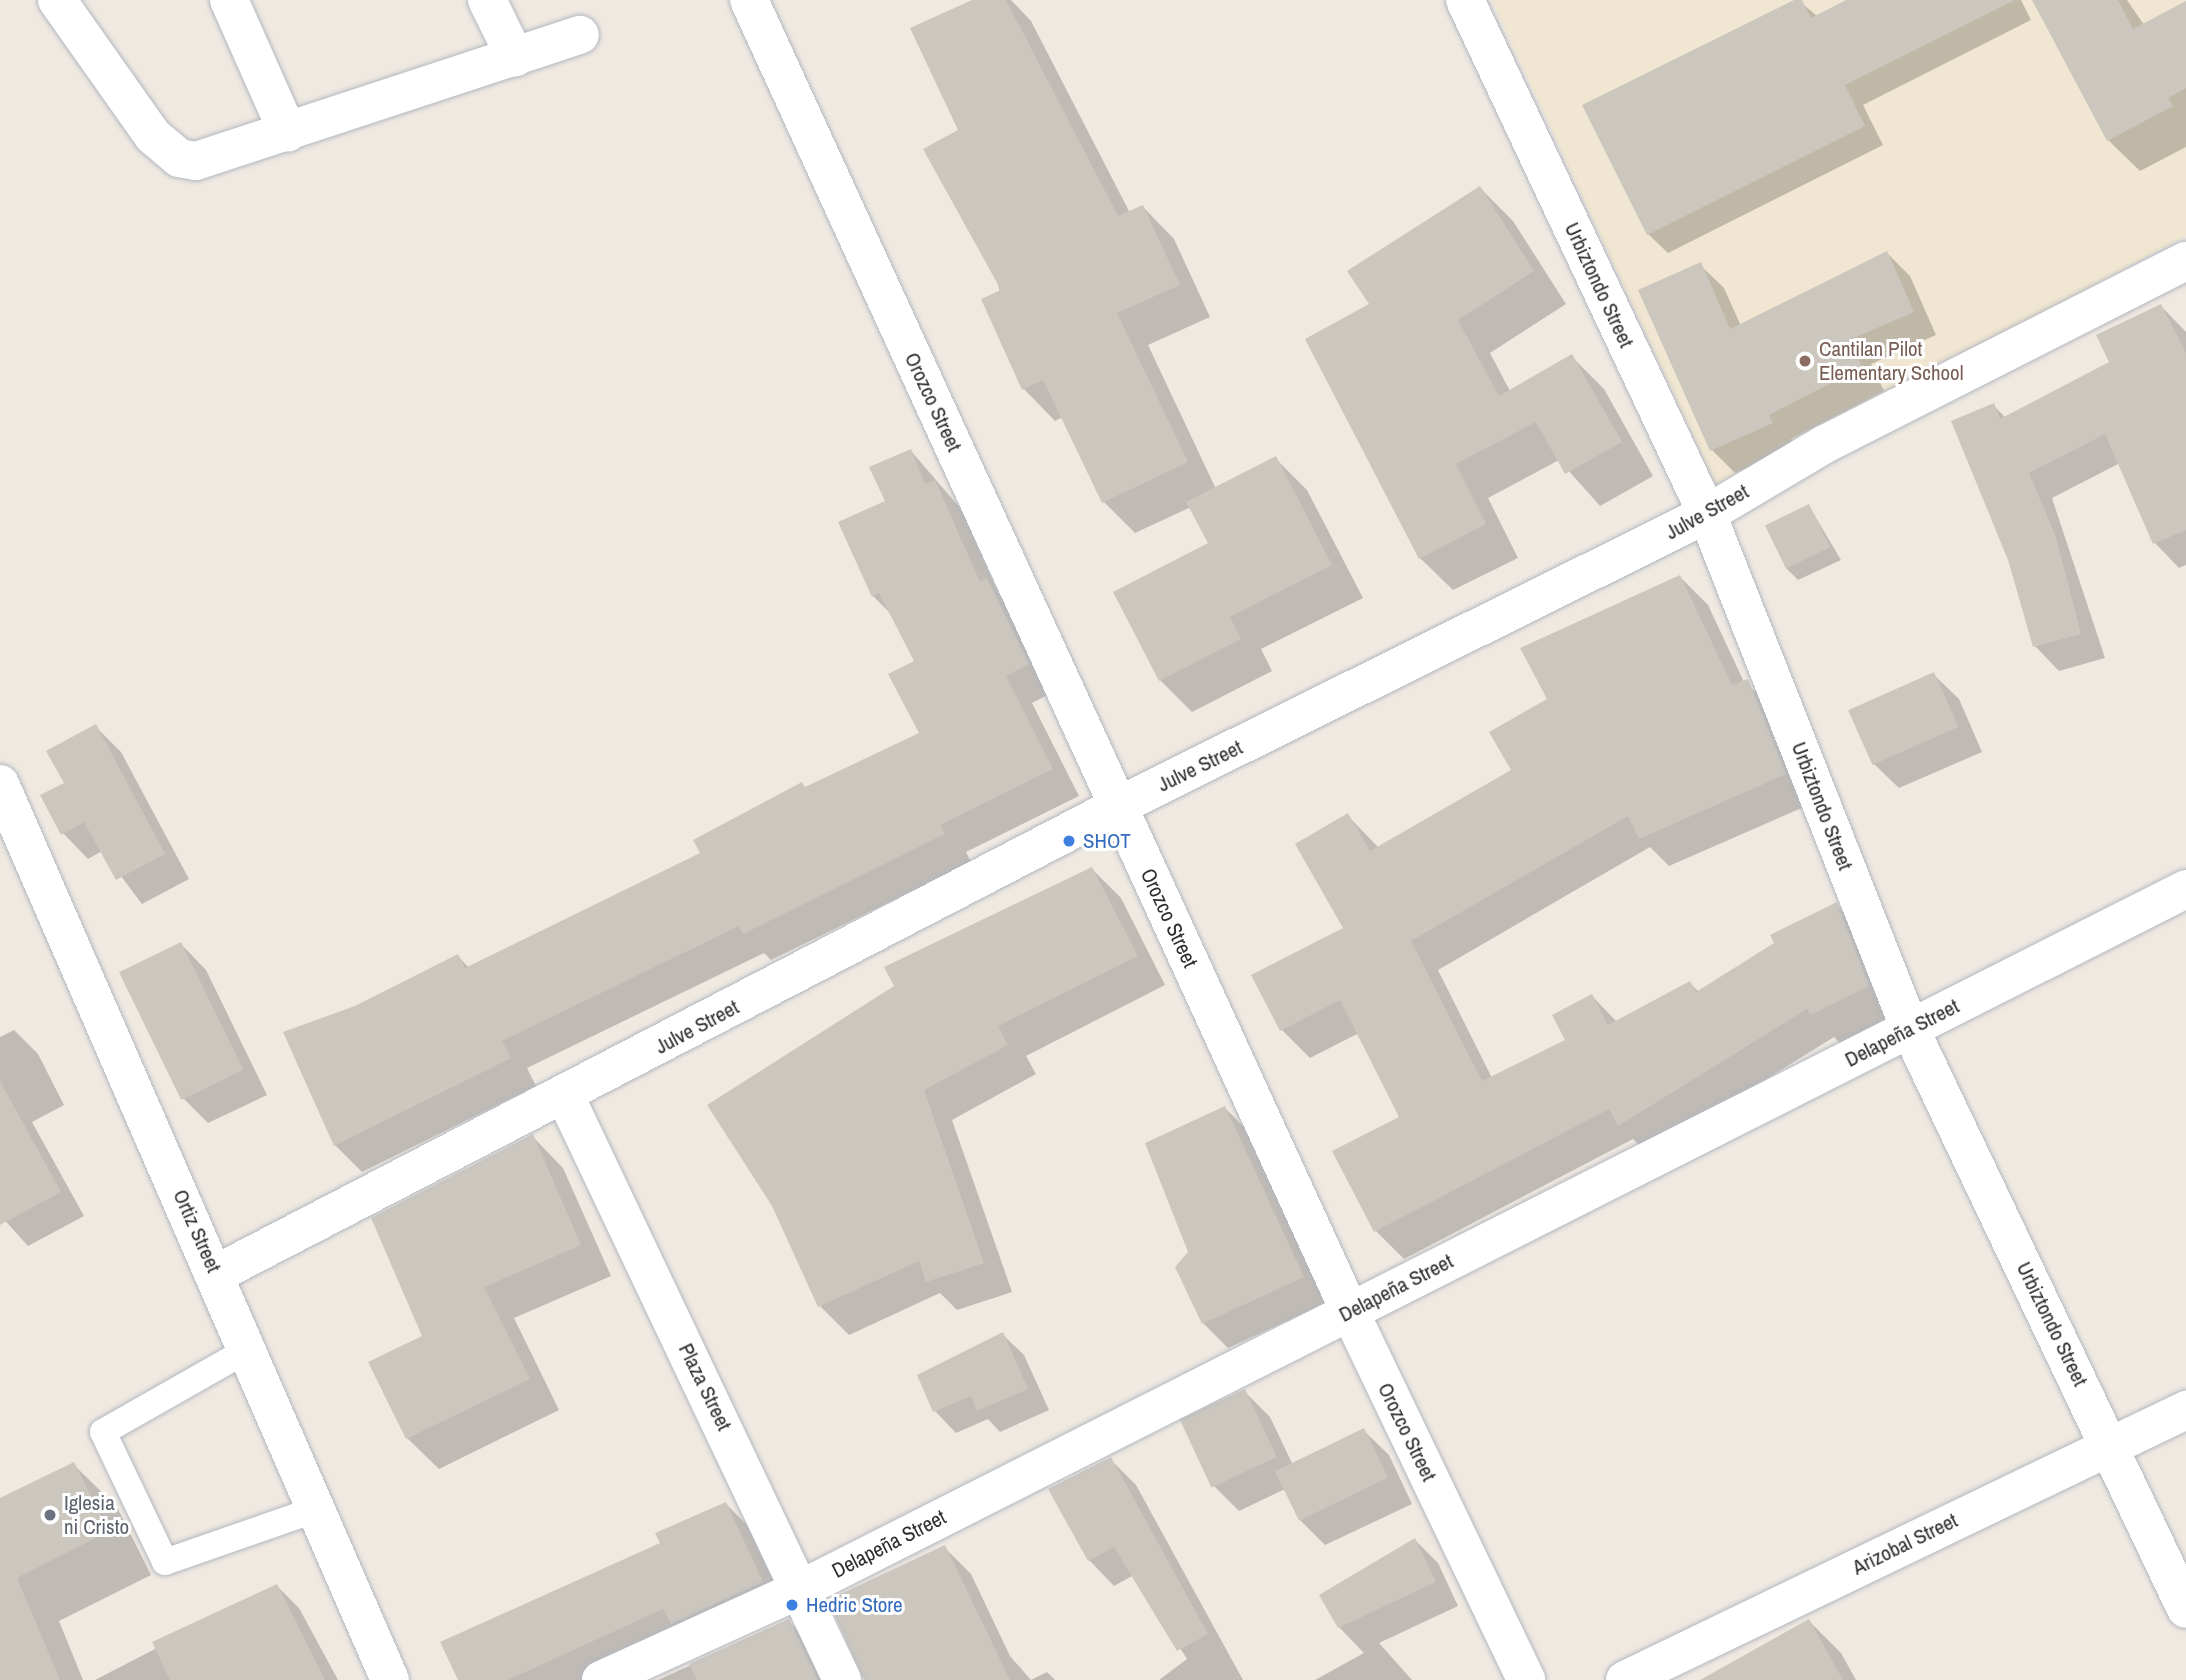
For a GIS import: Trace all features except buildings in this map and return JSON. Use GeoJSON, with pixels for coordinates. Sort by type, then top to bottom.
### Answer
{"type":"FeatureCollection","features":[{"type":"Feature","properties":{"kind":"street"},"geometry":{"type":"LineString","coordinates":[[57,0],[138,117],[179,158],[208,161],[580,35]]}},
{"type":"Feature","properties":{"kind":"street"},"geometry":{"type":"LineString","coordinates":[[229,0],[288,133]]}},
{"type":"Feature","properties":{"kind":"street"},"geometry":{"type":"LineString","coordinates":[[486,0],[515,57]]}},
{"type":"Feature","properties":{"kind":"street","name":"Orozco Street"},"geometry":{"type":"LineString","coordinates":[[749,0],[1350,1312],[1526,1680]]}},
{"type":"Feature","properties":{"kind":"street","name":"Urbiztondo Street"},"geometry":{"type":"LineString","coordinates":[[1465,0],[1707,514],[1909,1029],[2186,1609]]}},
{"type":"Feature","properties":{"kind":"street","name":"Julve Street"},"geometry":{"type":"LineString","coordinates":[[216,1274],[565,1096],[1118,806],[1707,514],[1824,445],[2186,261]]}},
{"type":"Feature","properties":{"kind":"street","name":"Ortiz Street"},"geometry":{"type":"LineString","coordinates":[[0,784],[249,1349],[390,1680]]}},
{"type":"Feature","properties":{"kind":"street","name":"Delapeña Street"},"geometry":{"type":"LineString","coordinates":[[601,1680],[803,1588],[2186,889]]}},
{"type":"Feature","properties":{"kind":"street","name":"Plaza Street"},"geometry":{"type":"LineString","coordinates":[[565,1096],[803,1588],[842,1680]]}},
{"type":"Feature","properties":{"kind":"street","name":"Arizobal Street"},"geometry":{"type":"LineString","coordinates":[[1625,1680],[2186,1410]]}},
{"type":"Feature","properties":{"kind":"lane"},"geometry":{"type":"LineString","coordinates":[[249,1349],[103,1432],[165,1562],[317,1509]]}},
{"type":"Feature","properties":{"kind":"shaded area","name":"Cantilan Pilot Elementary School"},"geometry":{"type":"Polygon","coordinates":[[[1492,0],[2186,0],[2186,236],[1716,486],[1492,0]]]}},
{"type":"Feature","properties":{"kind":"place","name":"Cantilan Pilot Elementary School"},"geometry":{"type":"Point","coordinates":[1805,361]}},
{"type":"Feature","properties":{"kind":"place","name":"SHOT"},"geometry":{"type":"Point","coordinates":[1069,841]}},
{"type":"Feature","properties":{"kind":"place","name":"Iglesia ni Cristo"},"geometry":{"type":"Point","coordinates":[50,1515]}},
{"type":"Feature","properties":{"kind":"place","name":"Hedric Store"},"geometry":{"type":"Point","coordinates":[792,1605]}}]}
